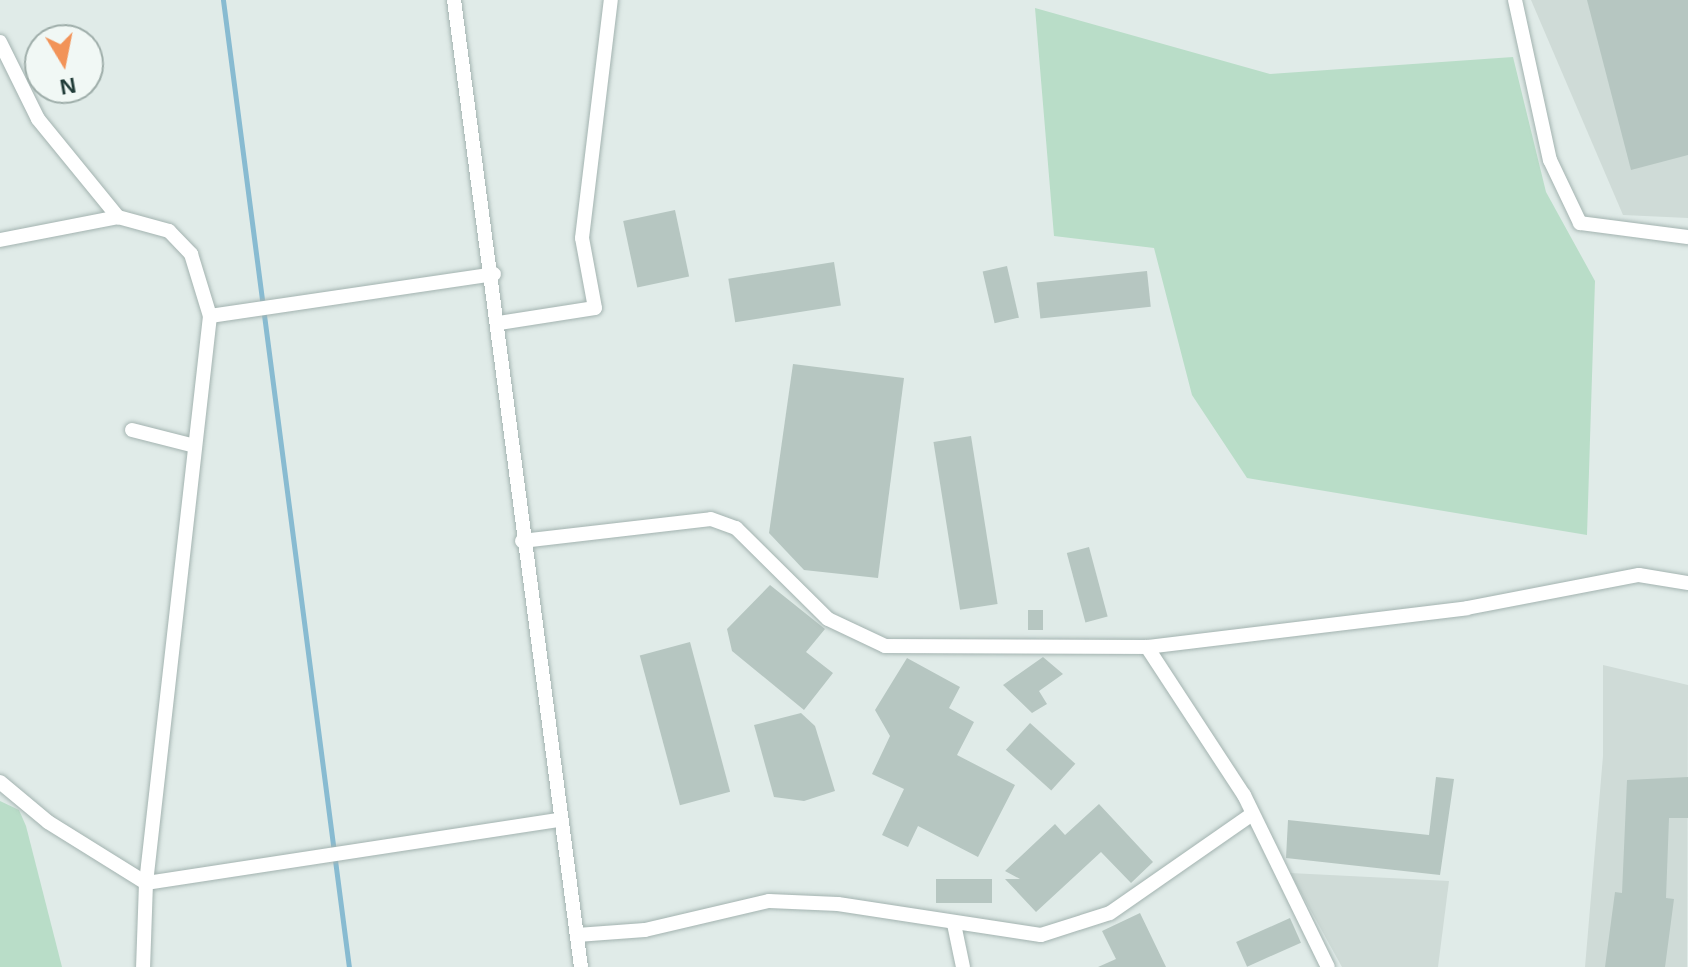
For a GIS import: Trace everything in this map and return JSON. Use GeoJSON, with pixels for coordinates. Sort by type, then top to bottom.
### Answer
{"type":"FeatureCollection","features":[{"type":"Feature","properties":{"kind":"street"},"geometry":{"type":"LineString","coordinates":[[454,0],[494,274],[522,541],[581,967]]}},
{"type":"Feature","properties":{"kind":"street"},"geometry":{"type":"LineString","coordinates":[[499,323],[595,308],[582,238],[611,0]]}},
{"type":"Feature","properties":{"kind":"street"},"geometry":{"type":"LineString","coordinates":[[1515,0],[1550,160],[1580,223],[1688,237]]}},
{"type":"Feature","properties":{"kind":"street"},"geometry":{"type":"LineString","coordinates":[[0,42],[38,119],[118,217]]}},
{"type":"Feature","properties":{"kind":"street"},"geometry":{"type":"LineString","coordinates":[[0,240],[118,217],[169,231],[191,254],[210,316],[146,883],[143,967]]}},
{"type":"Feature","properties":{"kind":"street"},"geometry":{"type":"LineString","coordinates":[[210,316],[494,274]]}},
{"type":"Feature","properties":{"kind":"street"},"geometry":{"type":"LineString","coordinates":[[132,430],[195,446]]}},
{"type":"Feature","properties":{"kind":"street"},"geometry":{"type":"LineString","coordinates":[[522,541],[711,519],[736,528],[828,619],[885,646],[1147,647],[1467,608],[1639,575],[1688,583]]}},
{"type":"Feature","properties":{"kind":"street"},"geometry":{"type":"LineString","coordinates":[[1147,647],[1220,752],[1328,967]]}},
{"type":"Feature","properties":{"kind":"street"},"geometry":{"type":"LineString","coordinates":[[0,782],[38,815],[146,883],[559,820]]}},
{"type":"Feature","properties":{"kind":"street"},"geometry":{"type":"LineString","coordinates":[[577,935],[645,930],[769,901],[1041,935],[1110,913],[1251,815]]}},
{"type":"Feature","properties":{"kind":"street"},"geometry":{"type":"LineString","coordinates":[[954,924],[963,967]]}},
{"type":"Feature","properties":{"kind":"shaded area"},"geometry":{"type":"Polygon","coordinates":[[[1531,0],[1688,0],[1688,218],[1623,215],[1531,0]]]}},
{"type":"Feature","properties":{"kind":"shaded area"},"geometry":{"type":"Polygon","coordinates":[[[1603,665],[1688,685],[1687,967],[1585,967],[1603,756],[1603,665]]]}},
{"type":"Feature","properties":{"kind":"shaded area"},"geometry":{"type":"Polygon","coordinates":[[[1290,873],[1449,881],[1438,967],[1342,967],[1290,873]]]}},
{"type":"Feature","properties":{"kind":"green space"},"geometry":{"type":"Polygon","coordinates":[[[1035,8],[1270,74],[1513,57],[1546,192],[1595,281],[1587,535],[1247,478],[1192,395],[1154,248],[1054,236],[1035,8]]]}},
{"type":"Feature","properties":{"kind":"green space"},"geometry":{"type":"Polygon","coordinates":[[[0,801],[19,810],[26,826],[62,967],[0,967],[0,801]]]}},
{"type":"Feature","properties":{"kind":"building"},"geometry":{"type":"Polygon","coordinates":[[[1587,0],[1688,0],[1688,155],[1631,170],[1587,0]]]}},
{"type":"Feature","properties":{"kind":"building"},"geometry":{"type":"Polygon","coordinates":[[[675,210],[689,277],[637,288],[623,221],[675,210]]]}},
{"type":"Feature","properties":{"kind":"building"},"geometry":{"type":"Polygon","coordinates":[[[834,262],[841,305],[735,322],[728,279],[834,262]]]}},
{"type":"Feature","properties":{"kind":"building"},"geometry":{"type":"Polygon","coordinates":[[[1007,266],[1019,318],[995,323],[983,272],[1007,266]]]}},
{"type":"Feature","properties":{"kind":"building"},"geometry":{"type":"Polygon","coordinates":[[[1147,271],[1151,307],[1040,318],[1037,283],[1147,271]]]}},
{"type":"Feature","properties":{"kind":"building"},"geometry":{"type":"Polygon","coordinates":[[[793,364],[904,378],[878,578],[804,570],[769,533],[793,364]]]}},
{"type":"Feature","properties":{"kind":"building"},"geometry":{"type":"Polygon","coordinates":[[[971,436],[998,604],[960,610],[933,442],[971,436]]]}},
{"type":"Feature","properties":{"kind":"building"},"geometry":{"type":"Polygon","coordinates":[[[1089,547],[1108,617],[1085,622],[1067,553],[1089,547]]]}},
{"type":"Feature","properties":{"kind":"building"},"geometry":{"type":"Polygon","coordinates":[[[770,585],[825,629],[806,652],[833,673],[804,710],[732,651],[727,629],[770,585]]]}},
{"type":"Feature","properties":{"kind":"building"},"geometry":{"type":"Polygon","coordinates":[[[1028,610],[1043,610],[1043,630],[1028,630],[1028,610]]]}},
{"type":"Feature","properties":{"kind":"building"},"geometry":{"type":"Polygon","coordinates":[[[690,642],[730,792],[680,805],[640,655],[690,642]]]}},
{"type":"Feature","properties":{"kind":"building"},"geometry":{"type":"Polygon","coordinates":[[[1043,657],[1063,674],[1039,691],[1047,704],[1032,713],[1003,685],[1043,657]]]}},
{"type":"Feature","properties":{"kind":"building"},"geometry":{"type":"Polygon","coordinates":[[[907,658],[960,687],[949,708],[974,722],[957,755],[1015,785],[978,857],[918,826],[908,847],[882,835],[904,789],[872,774],[890,736],[875,710],[907,658]]]}},
{"type":"Feature","properties":{"kind":"building"},"geometry":{"type":"Polygon","coordinates":[[[801,713],[815,726],[835,791],[804,801],[774,797],[754,725],[801,713]]]}},
{"type":"Feature","properties":{"kind":"building"},"geometry":{"type":"Polygon","coordinates":[[[1030,723],[1075,764],[1051,791],[1006,750],[1030,723]]]}},
{"type":"Feature","properties":{"kind":"building"},"geometry":{"type":"Polygon","coordinates":[[[1436,777],[1454,779],[1440,875],[1286,858],[1288,820],[1429,835],[1436,777]]]}},
{"type":"Feature","properties":{"kind":"building"},"geometry":{"type":"Polygon","coordinates":[[[1688,777],[1688,818],[1669,818],[1666,898],[1674,899],[1665,967],[1605,967],[1615,892],[1622,893],[1627,780],[1688,777]]]}},
{"type":"Feature","properties":{"kind":"building"},"geometry":{"type":"Polygon","coordinates":[[[1099,804],[1153,862],[1131,883],[1101,852],[1036,912],[1005,879],[1020,879],[1005,871],[1055,824],[1065,835],[1099,804]]]}},
{"type":"Feature","properties":{"kind":"building"},"geometry":{"type":"Polygon","coordinates":[[[936,879],[992,879],[992,903],[936,903],[936,879]]]}},
{"type":"Feature","properties":{"kind":"building"},"geometry":{"type":"Polygon","coordinates":[[[1140,913],[1166,967],[1098,967],[1116,959],[1102,931],[1140,913]]]}},
{"type":"Feature","properties":{"kind":"building"},"geometry":{"type":"Polygon","coordinates":[[[1290,918],[1301,943],[1247,967],[1236,942],[1290,918]]]}},
{"type":"Feature","properties":{"kind":"waterway"},"geometry":{"type":"LineString","coordinates":[[223,0],[349,967]]}}]}
